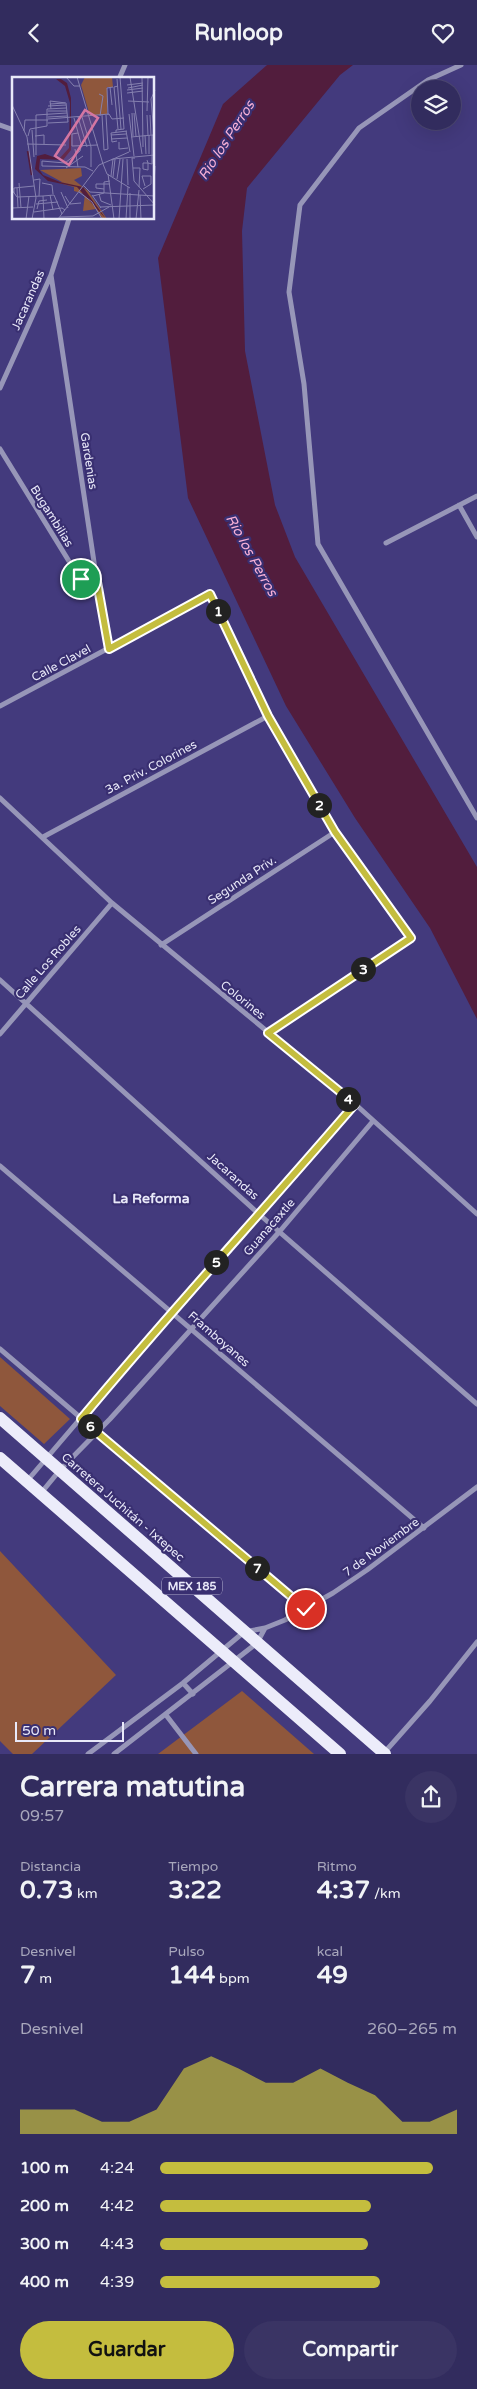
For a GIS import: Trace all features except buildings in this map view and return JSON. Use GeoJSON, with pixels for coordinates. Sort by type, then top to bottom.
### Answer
{"type":"FeatureCollection","features":[{"type":"Feature","properties":{"kind":"main road","name":"Carretera Juchitán - Ixtepec"},"geometry":{"type":"LineString","coordinates":[[0,1418],[385,1753]]}},
{"type":"Feature","properties":{"kind":"main road","name":"MEX 185"},"geometry":{"type":"LineString","coordinates":[[0,1457],[340,1754]]}},
{"type":"Feature","properties":{"kind":"street"},"geometry":{"type":"LineString","coordinates":[[120,77],[125,65]]}},
{"type":"Feature","properties":{"kind":"street"},"geometry":{"type":"LineString","coordinates":[[461,65],[428,80],[359,128],[300,205],[289,292],[304,384],[318,544],[477,819]]}},
{"type":"Feature","properties":{"kind":"street"},"geometry":{"type":"LineString","coordinates":[[0,125],[12,129]]}},
{"type":"Feature","properties":{"kind":"street","name":"Jacarandas"},"geometry":{"type":"LineString","coordinates":[[0,388],[51,275],[69,220]]}},
{"type":"Feature","properties":{"kind":"street","name":"Gardenias"},"geometry":{"type":"LineString","coordinates":[[51,275],[97,582],[109,649]]}},
{"type":"Feature","properties":{"kind":"street","name":"Bugambilias"},"geometry":{"type":"LineString","coordinates":[[0,449],[75,571],[81,579],[97,582]]}},
{"type":"Feature","properties":{"kind":"street"},"geometry":{"type":"LineString","coordinates":[[386,543],[477,495]]}},
{"type":"Feature","properties":{"kind":"street"},"geometry":{"type":"LineString","coordinates":[[459,505],[477,537]]}},
{"type":"Feature","properties":{"kind":"street","name":"Calle Clavel"},"geometry":{"type":"LineString","coordinates":[[0,706],[210,594],[268,716]]}},
{"type":"Feature","properties":{"kind":"street"},"geometry":{"type":"LineString","coordinates":[[268,716],[335,832],[411,938],[268,1033]]}},
{"type":"Feature","properties":{"kind":"street","name":"3a. Priv. Colorines"},"geometry":{"type":"LineString","coordinates":[[43,837],[268,716]]}},
{"type":"Feature","properties":{"kind":"street","name":"Colorines"},"geometry":{"type":"LineString","coordinates":[[0,798],[112,903],[355,1104],[477,1214]]}},
{"type":"Feature","properties":{"kind":"street","name":"Segunda Priv."},"geometry":{"type":"LineString","coordinates":[[161,945],[335,832]]}},
{"type":"Feature","properties":{"kind":"street","name":"Calle Los Robles"},"geometry":{"type":"LineString","coordinates":[[0,1034],[112,903]]}},
{"type":"Feature","properties":{"kind":"street","name":"Jacarandas"},"geometry":{"type":"LineString","coordinates":[[0,980],[260,1215],[477,1404]]}},
{"type":"Feature","properties":{"kind":"street","name":"Guanacaxtle"},"geometry":{"type":"LineString","coordinates":[[27,1481],[172,1311],[260,1215],[355,1104]]}},
{"type":"Feature","properties":{"kind":"street","name":"Guanacaxtle"},"geometry":{"type":"LineString","coordinates":[[41,1493],[280,1231],[373,1121]]}},
{"type":"Feature","properties":{"kind":"street","name":"Framboyanes"},"geometry":{"type":"LineString","coordinates":[[0,1166],[424,1528]]}},
{"type":"Feature","properties":{"kind":"street"},"geometry":{"type":"LineString","coordinates":[[0,1349],[306,1609]]}},
{"type":"Feature","properties":{"kind":"street","name":"7 de Noviembre"},"geometry":{"type":"LineString","coordinates":[[244,1632],[265,1628],[306,1609],[367,1571],[477,1487]]}},
{"type":"Feature","properties":{"kind":"street"},"geometry":{"type":"LineString","coordinates":[[114,1754],[257,1643],[265,1628]]}},
{"type":"Feature","properties":{"kind":"street"},"geometry":{"type":"LineString","coordinates":[[88,1754],[183,1683],[244,1632]]}},
{"type":"Feature","properties":{"kind":"street"},"geometry":{"type":"LineString","coordinates":[[385,1753],[477,1642]]}},
{"type":"Feature","properties":{"kind":"street"},"geometry":{"type":"LineString","coordinates":[[183,1683],[193,1694]]}},
{"type":"Feature","properties":{"kind":"street"},"geometry":{"type":"LineString","coordinates":[[166,1715],[196,1754]]}},
{"type":"Feature","properties":{"kind":"shaded area"},"geometry":{"type":"Polygon","coordinates":[[[0,1357],[70,1419],[44,1444],[0,1406],[0,1357]]]}},
{"type":"Feature","properties":{"kind":"shaded area"},"geometry":{"type":"Polygon","coordinates":[[[0,1551],[116,1675],[32,1754],[13,1754],[0,1741],[0,1551]]]}},
{"type":"Feature","properties":{"kind":"shaded area"},"geometry":{"type":"Polygon","coordinates":[[[242,1691],[314,1754],[158,1754],[242,1691]]]}},
{"type":"Feature","properties":{"kind":"water","name":"Rio los Perros"},"geometry":{"type":"Polygon","coordinates":[[[267,65],[353,65],[340,75],[247,188],[242,231],[245,351],[275,505],[295,557],[477,867],[477,1019],[430,928],[355,818],[286,706],[188,498],[158,258],[223,104],[267,65]]]}},
{"type":"Feature","properties":{"kind":"district","name":"La Reforma"},"geometry":{"type":"Point","coordinates":[151,1198]}},
{"type":"Feature","properties":{"kind":"route"},"geometry":{"type":"LineString","coordinates":[[81,579],[97,582],[109,649],[210,594],[268,716],[335,832],[411,938],[268,1033],[355,1104],[260,1215],[172,1311],[81,1419],[306,1609]]}}]}
